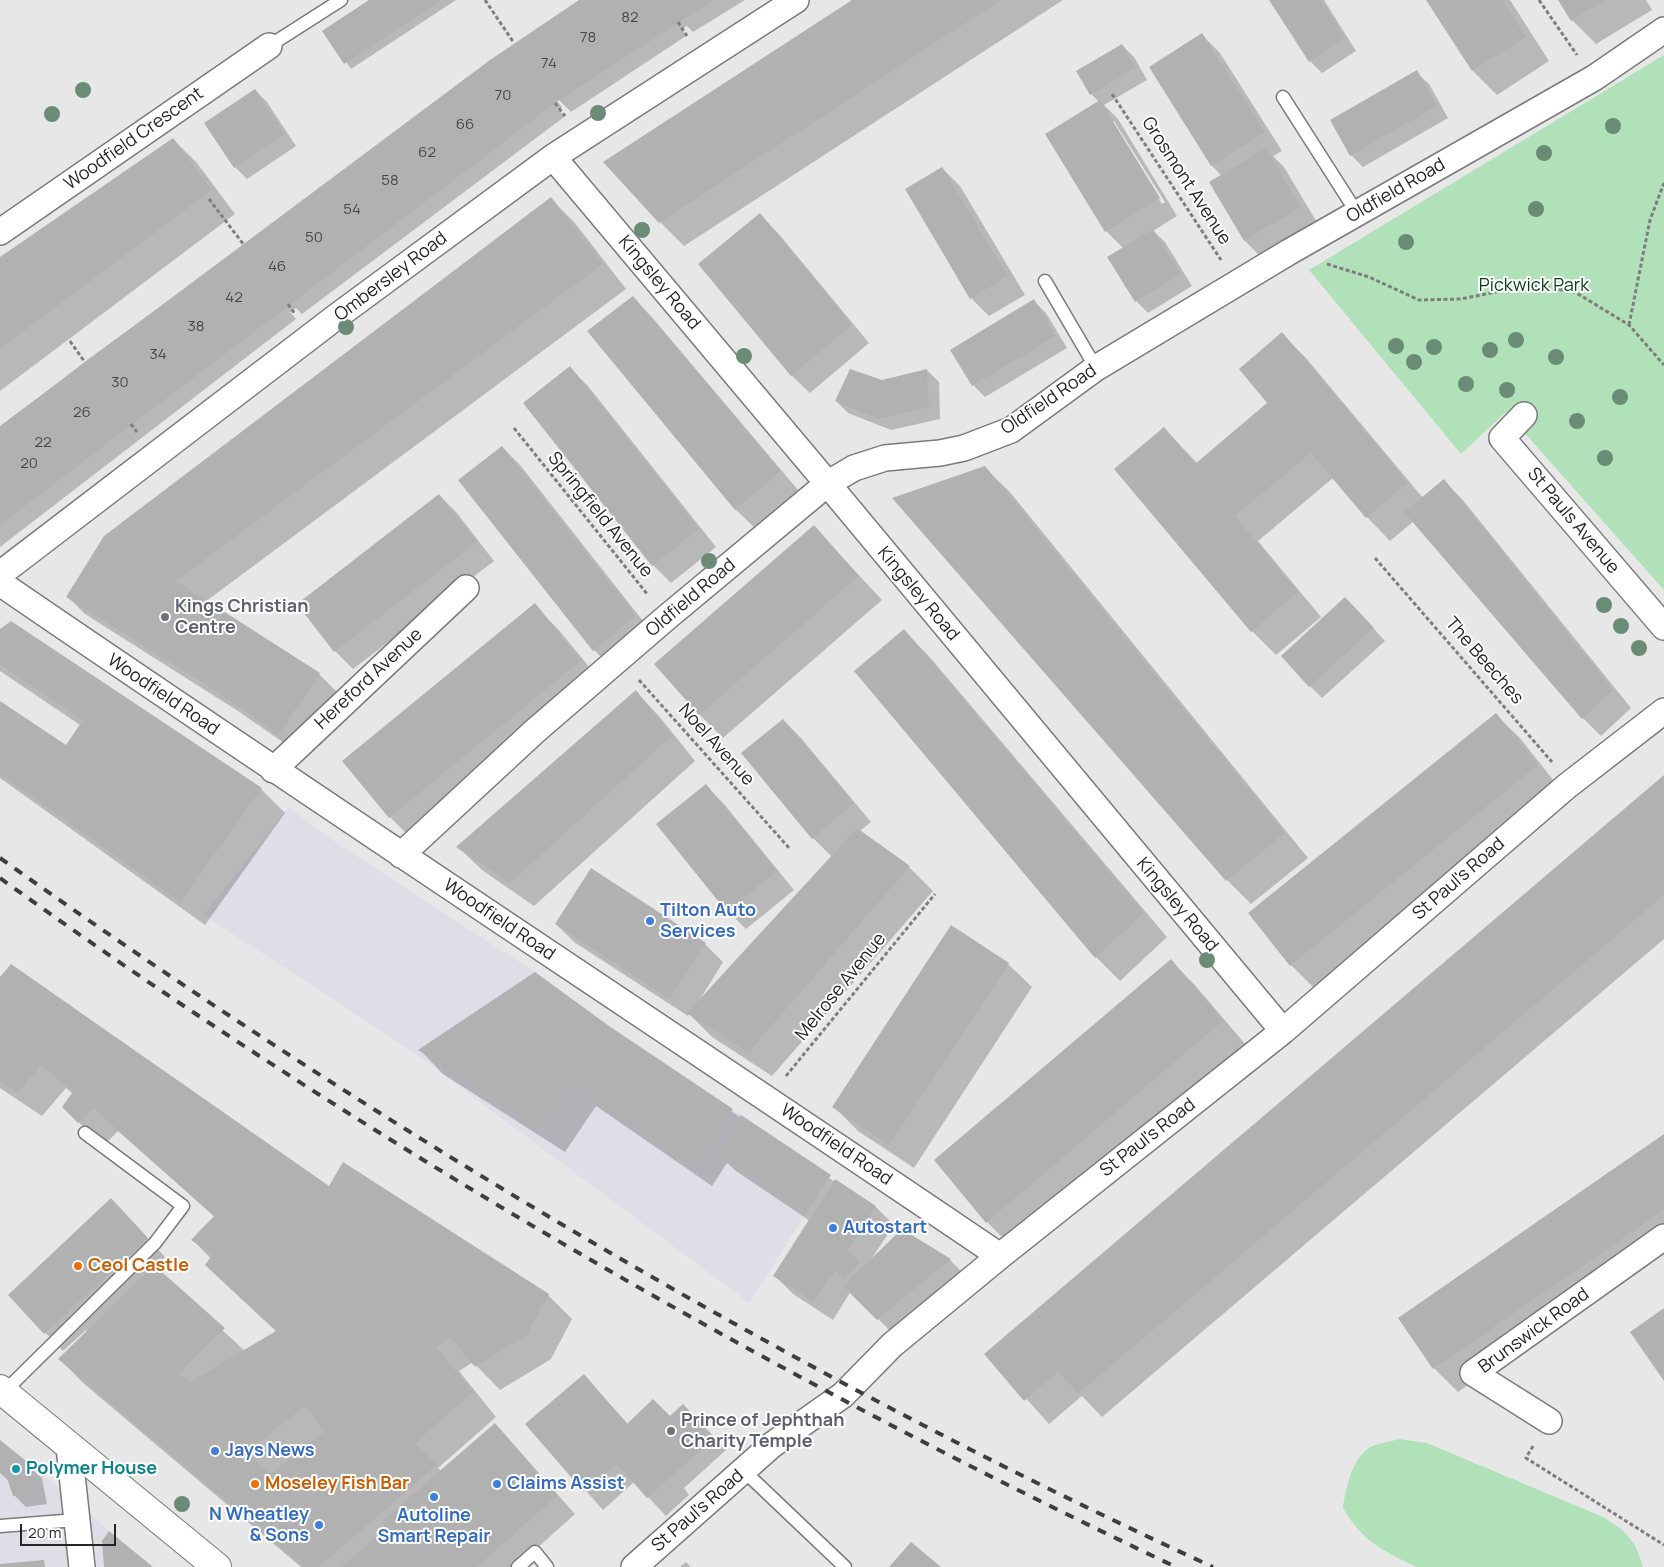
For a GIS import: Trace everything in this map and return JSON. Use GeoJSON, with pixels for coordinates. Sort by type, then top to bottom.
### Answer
{"type":"FeatureCollection","features":[{"type":"Feature","properties":{"kind":"street","name":"Ombersley Road"},"geometry":{"type":"LineString","coordinates":[[0,574],[336,317],[553,157],[796,0]]}},
{"type":"Feature","properties":{"kind":"street","name":"Oldfield Road"},"geometry":{"type":"LineString","coordinates":[[401,855],[535,732],[666,618],[827,484],[854,468],[884,458],[940,453],[964,448],[1011,430],[1096,368],[1357,212],[1594,78],[1664,30]]}},
{"type":"Feature","properties":{"kind":"street","name":"Woodfield Crescent"},"geometry":{"type":"LineString","coordinates":[[0,232],[269,46]]}},
{"type":"Feature","properties":{"kind":"street","name":"Kingsley Road"},"geometry":{"type":"LineString","coordinates":[[553,157],[1283,1031]]}},
{"type":"Feature","properties":{"kind":"street","name":"St Pauls Avenue"},"geometry":{"type":"LineString","coordinates":[[1524,415],[1502,438],[1664,628]]}},
{"type":"Feature","properties":{"kind":"street","name":"Woodfield Road"},"geometry":{"type":"LineString","coordinates":[[0,583],[273,770],[768,1098],[1000,1256]]}},
{"type":"Feature","properties":{"kind":"street","name":"Hereford Avenue"},"geometry":{"type":"LineString","coordinates":[[273,770],[466,588]]}},
{"type":"Feature","properties":{"kind":"street","name":"St Paul's Road"},"geometry":{"type":"LineString","coordinates":[[634,1567],[772,1445],[843,1395],[892,1345],[1000,1256],[1283,1031],[1568,786],[1664,711]]}},
{"type":"Feature","properties":{"kind":"street","name":"Brunswick Road"},"geometry":{"type":"LineString","coordinates":[[1549,1421],[1473,1373],[1664,1237]]}},
{"type":"Feature","properties":{"kind":"street"},"geometry":{"type":"LineString","coordinates":[[2,1391],[217,1567]]}},
{"type":"Feature","properties":{"kind":"street"},"geometry":{"type":"LineString","coordinates":[[69,1447],[82,1567]]}},
{"type":"Feature","properties":{"kind":"lane"},"geometry":{"type":"LineString","coordinates":[[269,46],[341,0]]}},
{"type":"Feature","properties":{"kind":"lane"},"geometry":{"type":"LineString","coordinates":[[1284,97],[1357,212]]}},
{"type":"Feature","properties":{"kind":"lane"},"geometry":{"type":"LineString","coordinates":[[1044,281],[1096,368]]}},
{"type":"Feature","properties":{"kind":"lane"},"geometry":{"type":"LineString","coordinates":[[2,1391],[155,1243],[183,1206],[85,1134]]}},
{"type":"Feature","properties":{"kind":"lane"},"geometry":{"type":"LineString","coordinates":[[744,1471],[845,1567]]}},
{"type":"Feature","properties":{"kind":"lane"},"geometry":{"type":"LineString","coordinates":[[0,1526],[76,1520]]}},
{"type":"Feature","properties":{"kind":"lane"},"geometry":{"type":"LineString","coordinates":[[518,1567],[534,1552],[547,1567]]}},
{"type":"Feature","properties":{"kind":"path"},"geometry":{"type":"LineString","coordinates":[[485,0],[514,43]]}},
{"type":"Feature","properties":{"kind":"path"},"geometry":{"type":"LineString","coordinates":[[1539,0],[1594,78]]}},
{"type":"Feature","properties":{"kind":"path","name":"Grosmont Avenue"},"geometry":{"type":"LineString","coordinates":[[1112,94],[1236,284]]}},
{"type":"Feature","properties":{"kind":"path"},"geometry":{"type":"LineString","coordinates":[[1629,325],[1650,220],[1664,183]]}},
{"type":"Feature","properties":{"kind":"path"},"geometry":{"type":"LineString","coordinates":[[209,199],[244,245]]}},
{"type":"Feature","properties":{"kind":"path"},"geometry":{"type":"LineString","coordinates":[[1289,252],[1369,277],[1419,300],[1460,299],[1532,286],[1575,292],[1629,325],[1664,365]]}},
{"type":"Feature","properties":{"kind":"path"},"geometry":{"type":"LineString","coordinates":[[70,341],[84,361]]}},
{"type":"Feature","properties":{"kind":"path","name":"Springfield Avenue"},"geometry":{"type":"LineString","coordinates":[[514,428],[666,618]]}},
{"type":"Feature","properties":{"kind":"path","name":"The Beeches"},"geometry":{"type":"LineString","coordinates":[[1375,558],[1546,753],[1568,786]]}},
{"type":"Feature","properties":{"kind":"path","name":"Noel Avenue"},"geometry":{"type":"LineString","coordinates":[[620,659],[790,850]]}},
{"type":"Feature","properties":{"kind":"path","name":"Melrose Avenue"},"geometry":{"type":"LineString","coordinates":[[768,1098],[935,894]]}},
{"type":"Feature","properties":{"kind":"path"},"geometry":{"type":"LineString","coordinates":[[1549,1421],[1526,1458],[1664,1545]]}},
{"type":"Feature","properties":{"kind":"shaded area"},"geometry":{"type":"Polygon","coordinates":[[[288,807],[338,844],[535,972],[609,1026],[831,1175],[749,1303],[416,1054],[204,915],[288,807]]]}},
{"type":"Feature","properties":{"kind":"shaded area"},"geometry":{"type":"Polygon","coordinates":[[[0,1440],[32,1466],[153,1567],[0,1567],[0,1440]]]}},
{"type":"Feature","properties":{"kind":"green space","name":"Pickwick Park"},"geometry":{"type":"Polygon","coordinates":[[[1664,55],[1664,590],[1506,412],[1461,454],[1309,270],[1664,55]]]}},
{"type":"Feature","properties":{"kind":"green space"},"geometry":{"type":"Polygon","coordinates":[[[1399,1439],[1427,1443],[1603,1517],[1629,1537],[1637,1549],[1643,1567],[1417,1567],[1394,1556],[1366,1537],[1343,1508],[1350,1475],[1358,1459],[1375,1445],[1399,1439]]]}},
{"type":"Feature","properties":{"kind":"building"},"geometry":{"type":"Polygon","coordinates":[[[369,0],[442,0],[344,64],[322,31],[369,0]]]}},
{"type":"Feature","properties":{"kind":"building"},"geometry":{"type":"Polygon","coordinates":[[[579,0],[714,0],[558,101],[0,525],[0,426],[490,60],[579,0]]]}},
{"type":"Feature","properties":{"kind":"building"},"geometry":{"type":"Polygon","coordinates":[[[852,0],[1001,0],[659,223],[603,162],[852,0]]]}},
{"type":"Feature","properties":{"kind":"building"},"geometry":{"type":"Polygon","coordinates":[[[1269,0],[1321,0],[1345,38],[1309,62],[1269,0]]]}},
{"type":"Feature","properties":{"kind":"building"},"geometry":{"type":"Polygon","coordinates":[[[1426,0],[1502,0],[1526,37],[1472,71],[1426,0]]]}},
{"type":"Feature","properties":{"kind":"building"},"geometry":{"type":"Polygon","coordinates":[[[1558,0],[1605,0],[1571,21],[1558,0]]]}},
{"type":"Feature","properties":{"kind":"building"},"geometry":{"type":"Polygon","coordinates":[[[1202,33],[1265,132],[1211,166],[1149,67],[1202,33]]]}},
{"type":"Feature","properties":{"kind":"building"},"geometry":{"type":"Polygon","coordinates":[[[1122,44],[1136,68],[1090,95],[1076,71],[1122,44]]]}},
{"type":"Feature","properties":{"kind":"building"},"geometry":{"type":"Polygon","coordinates":[[[1417,70],[1437,106],[1350,156],[1330,120],[1417,70]]]}},
{"type":"Feature","properties":{"kind":"building"},"geometry":{"type":"Polygon","coordinates":[[[255,89],[285,134],[234,168],[204,123],[255,89]]]}},
{"type":"Feature","properties":{"kind":"building"},"geometry":{"type":"Polygon","coordinates":[[[1100,100],[1160,198],[1105,232],[1045,134],[1100,100]]]}},
{"type":"Feature","properties":{"kind":"building"},"geometry":{"type":"Polygon","coordinates":[[[173,138],[212,190],[0,349],[0,257],[173,138]]]}},
{"type":"Feature","properties":{"kind":"building"},"geometry":{"type":"Polygon","coordinates":[[[1266,148],[1301,207],[1244,241],[1209,182],[1266,148]]]}},
{"type":"Feature","properties":{"kind":"building"},"geometry":{"type":"Polygon","coordinates":[[[942,167],[1008,276],[970,299],[905,189],[942,167]]]}},
{"type":"Feature","properties":{"kind":"building"},"geometry":{"type":"Polygon","coordinates":[[[551,197],[603,264],[176,581],[320,673],[278,735],[219,693],[66,597],[104,536],[551,197]]]}},
{"type":"Feature","properties":{"kind":"building"},"geometry":{"type":"Polygon","coordinates":[[[760,213],[852,325],[791,376],[698,264],[760,213]]]}},
{"type":"Feature","properties":{"kind":"building"},"geometry":{"type":"Polygon","coordinates":[[[1153,229],[1181,274],[1135,302],[1107,257],[1153,229]]]}},
{"type":"Feature","properties":{"kind":"building"},"geometry":{"type":"Polygon","coordinates":[[[633,296],[781,471],[735,510],[587,331],[633,296]]]}},
{"type":"Feature","properties":{"kind":"building"},"geometry":{"type":"Polygon","coordinates":[[[1034,299],[1056,336],[972,386],[950,350],[1034,299]]]}},
{"type":"Feature","properties":{"kind":"building"},"geometry":{"type":"Polygon","coordinates":[[[1282,332],[1408,483],[1366,518],[1311,453],[1235,516],[1298,592],[1251,632],[1114,469],[1164,427],[1195,464],[1267,403],[1239,369],[1282,332]]]}},
{"type":"Feature","properties":{"kind":"building"},"geometry":{"type":"Polygon","coordinates":[[[570,366],[699,529],[652,566],[523,403],[570,366]]]}},
{"type":"Feature","properties":{"kind":"building"},"geometry":{"type":"Polygon","coordinates":[[[850,369],[882,380],[927,369],[929,407],[878,419],[835,401],[850,369]]]}},
{"type":"Feature","properties":{"kind":"building"},"geometry":{"type":"Polygon","coordinates":[[[502,446],[636,616],[593,651],[458,480],[502,446]]]}},
{"type":"Feature","properties":{"kind":"building"},"geometry":{"type":"Polygon","coordinates":[[[985,466],[1285,833],[1226,881],[892,498],[985,466]]]}},
{"type":"Feature","properties":{"kind":"building"},"geometry":{"type":"Polygon","coordinates":[[[1444,479],[1613,690],[1582,719],[1404,512],[1444,479]]]}},
{"type":"Feature","properties":{"kind":"building"},"geometry":{"type":"Polygon","coordinates":[[[439,494],[477,542],[334,652],[297,604],[439,494]]]}},
{"type":"Feature","properties":{"kind":"building"},"geometry":{"type":"Polygon","coordinates":[[[814,525],[859,576],[699,715],[654,664],[814,525]]]}},
{"type":"Feature","properties":{"kind":"building"},"geometry":{"type":"Polygon","coordinates":[[[1345,597],[1374,628],[1309,687],[1281,656],[1345,597]]]}},
{"type":"Feature","properties":{"kind":"building"},"geometry":{"type":"Polygon","coordinates":[[[535,603],[581,661],[389,818],[342,761],[535,603]]]}},
{"type":"Feature","properties":{"kind":"building"},"geometry":{"type":"Polygon","coordinates":[[[11,621],[262,788],[180,902],[0,774],[0,701],[66,745],[83,720],[0,665],[0,629],[11,621]]]}},
{"type":"Feature","properties":{"kind":"building"},"geometry":{"type":"Polygon","coordinates":[[[904,629],[1144,913],[1095,958],[854,671],[904,629]]]}},
{"type":"Feature","properties":{"kind":"building"},"geometry":{"type":"Polygon","coordinates":[[[636,690],[672,736],[510,883],[456,847],[636,690]]]}},
{"type":"Feature","properties":{"kind":"building"},"geometry":{"type":"Polygon","coordinates":[[[1496,713],[1538,765],[1290,966],[1248,913],[1496,713]]]}},
{"type":"Feature","properties":{"kind":"building"},"geometry":{"type":"Polygon","coordinates":[[[783,719],[854,803],[812,839],[741,753],[783,719]]]}},
{"type":"Feature","properties":{"kind":"building"},"geometry":{"type":"Polygon","coordinates":[[[1664,775],[1664,895],[1078,1394],[1059,1371],[1024,1401],[984,1354],[1664,775]]]}},
{"type":"Feature","properties":{"kind":"building"},"geometry":{"type":"Polygon","coordinates":[[[706,784],[777,871],[727,912],[656,824],[706,784]]]}},
{"type":"Feature","properties":{"kind":"building"},"geometry":{"type":"Polygon","coordinates":[[[857,828],[910,866],[748,1053],[687,1013],[857,828]]]}},
{"type":"Feature","properties":{"kind":"building"},"geometry":{"type":"Polygon","coordinates":[[[591,868],[706,943],[669,999],[555,924],[591,868]]]}},
{"type":"Feature","properties":{"kind":"building"},"geometry":{"type":"Polygon","coordinates":[[[951,925],[1009,963],[889,1145],[832,1107],[951,925]]]}},
{"type":"Feature","properties":{"kind":"building"},"geometry":{"type":"Polygon","coordinates":[[[1171,959],[1223,1021],[986,1223],[934,1160],[1171,959]]]}},
{"type":"Feature","properties":{"kind":"building"},"geometry":{"type":"Polygon","coordinates":[[[11,964],[329,1186],[343,1162],[549,1294],[527,1335],[475,1367],[450,1337],[436,1347],[473,1392],[415,1443],[437,1465],[319,1567],[304,1567],[58,1359],[154,1265],[225,1328],[179,1374],[190,1382],[276,1331],[205,1265],[212,1255],[191,1240],[214,1216],[93,1108],[78,1123],[62,1107],[73,1092],[41,1065],[18,1093],[0,1081],[0,977],[11,964]],[[305,1406],[246,1453],[271,1473],[325,1431],[305,1406]]]}},
{"type":"Feature","properties":{"kind":"building"},"geometry":{"type":"Polygon","coordinates":[[[535,972],[609,1026],[733,1109],[693,1168],[570,1084],[541,1129],[418,1050],[535,972]]]}},
{"type":"Feature","properties":{"kind":"building"},"geometry":{"type":"Polygon","coordinates":[[[741,1115],[831,1175],[805,1213],[716,1153],[741,1115]]]}},
{"type":"Feature","properties":{"kind":"building"},"geometry":{"type":"Polygon","coordinates":[[[1664,1134],[1664,1210],[1433,1369],[1398,1318],[1664,1134]]]}},
{"type":"Feature","properties":{"kind":"building","name":"Autostart"},"geometry":{"type":"Polygon","coordinates":[[[835,1179],[876,1206],[847,1251],[860,1262],[843,1280],[835,1270],[814,1302],[773,1276],[835,1179]]]}},
{"type":"Feature","properties":{"kind":"building","name":"Ceol Castle"},"geometry":{"type":"Polygon","coordinates":[[[111,1198],[148,1238],[44,1334],[8,1295],[111,1198]]]}},
{"type":"Feature","properties":{"kind":"building"},"geometry":{"type":"Polygon","coordinates":[[[902,1229],[951,1259],[877,1320],[843,1286],[902,1229]]]}},
{"type":"Feature","properties":{"kind":"building"},"geometry":{"type":"Polygon","coordinates":[[[1664,1308],[1664,1381],[1630,1332],[1664,1308]]]}},
{"type":"Feature","properties":{"kind":"building"},"geometry":{"type":"Polygon","coordinates":[[[584,1374],[627,1424],[653,1399],[670,1416],[683,1404],[715,1438],[647,1498],[617,1464],[584,1492],[525,1424],[584,1374]]]}},
{"type":"Feature","properties":{"kind":"building"},"geometry":{"type":"Polygon","coordinates":[[[495,1423],[558,1495],[477,1567],[341,1567],[386,1528],[381,1522],[495,1423]]]}},
{"type":"Feature","properties":{"kind":"building","name":"Polymer House"},"geometry":{"type":"Polygon","coordinates":[[[0,1440],[31,1465],[35,1492],[13,1496],[7,1478],[0,1473],[0,1440]]]}},
{"type":"Feature","properties":{"kind":"building"},"geometry":{"type":"Polygon","coordinates":[[[109,1531],[153,1567],[104,1567],[102,1541],[109,1531]]]}},
{"type":"Feature","properties":{"kind":"building"},"geometry":{"type":"Polygon","coordinates":[[[911,1542],[941,1567],[889,1567],[911,1542]]]}},
{"type":"Feature","properties":{"kind":"building"},"geometry":{"type":"Polygon","coordinates":[[[44,1560],[45,1567],[0,1567],[0,1564],[44,1560]]]}},
{"type":"Feature","properties":{"kind":"railway"},"geometry":{"type":"LineString","coordinates":[[0,858],[144,959],[291,1056],[439,1150],[590,1241],[743,1328],[897,1412],[1054,1491],[1213,1567]]}},
{"type":"Feature","properties":{"kind":"railway"},"geometry":{"type":"LineString","coordinates":[[0,878],[140,976],[282,1070],[426,1161],[572,1249],[721,1333],[871,1414],[1023,1492],[1176,1567]]}},
{"type":"Feature","properties":{"kind":"place","name":"Kings Christian Centre"},"geometry":{"type":"Point","coordinates":[165,617]}},
{"type":"Feature","properties":{"kind":"place","name":"Tilton Auto Services"},"geometry":{"type":"Point","coordinates":[650,921]}},
{"type":"Feature","properties":{"kind":"place","name":"Autostart"},"geometry":{"type":"Point","coordinates":[833,1228]}},
{"type":"Feature","properties":{"kind":"place","name":"Ceol Castle"},"geometry":{"type":"Point","coordinates":[78,1266]}},
{"type":"Feature","properties":{"kind":"place","name":"Prince of Jephthah Charity Temple"},"geometry":{"type":"Point","coordinates":[671,1431]}},
{"type":"Feature","properties":{"kind":"place","name":"Jays News"},"geometry":{"type":"Point","coordinates":[215,1451]}},
{"type":"Feature","properties":{"kind":"place","name":"Polymer House"},"geometry":{"type":"Point","coordinates":[16,1469]}},
{"type":"Feature","properties":{"kind":"place","name":"Moseley Fish Bar"},"geometry":{"type":"Point","coordinates":[255,1484]}},
{"type":"Feature","properties":{"kind":"place","name":"Claims Assist"},"geometry":{"type":"Point","coordinates":[497,1484]}},
{"type":"Feature","properties":{"kind":"place","name":"Autoline Smart Repair"},"geometry":{"type":"Point","coordinates":[434,1497]}},
{"type":"Feature","properties":{"kind":"place","name":"N Wheatley & Sons"},"geometry":{"type":"Point","coordinates":[319,1525]}}]}
